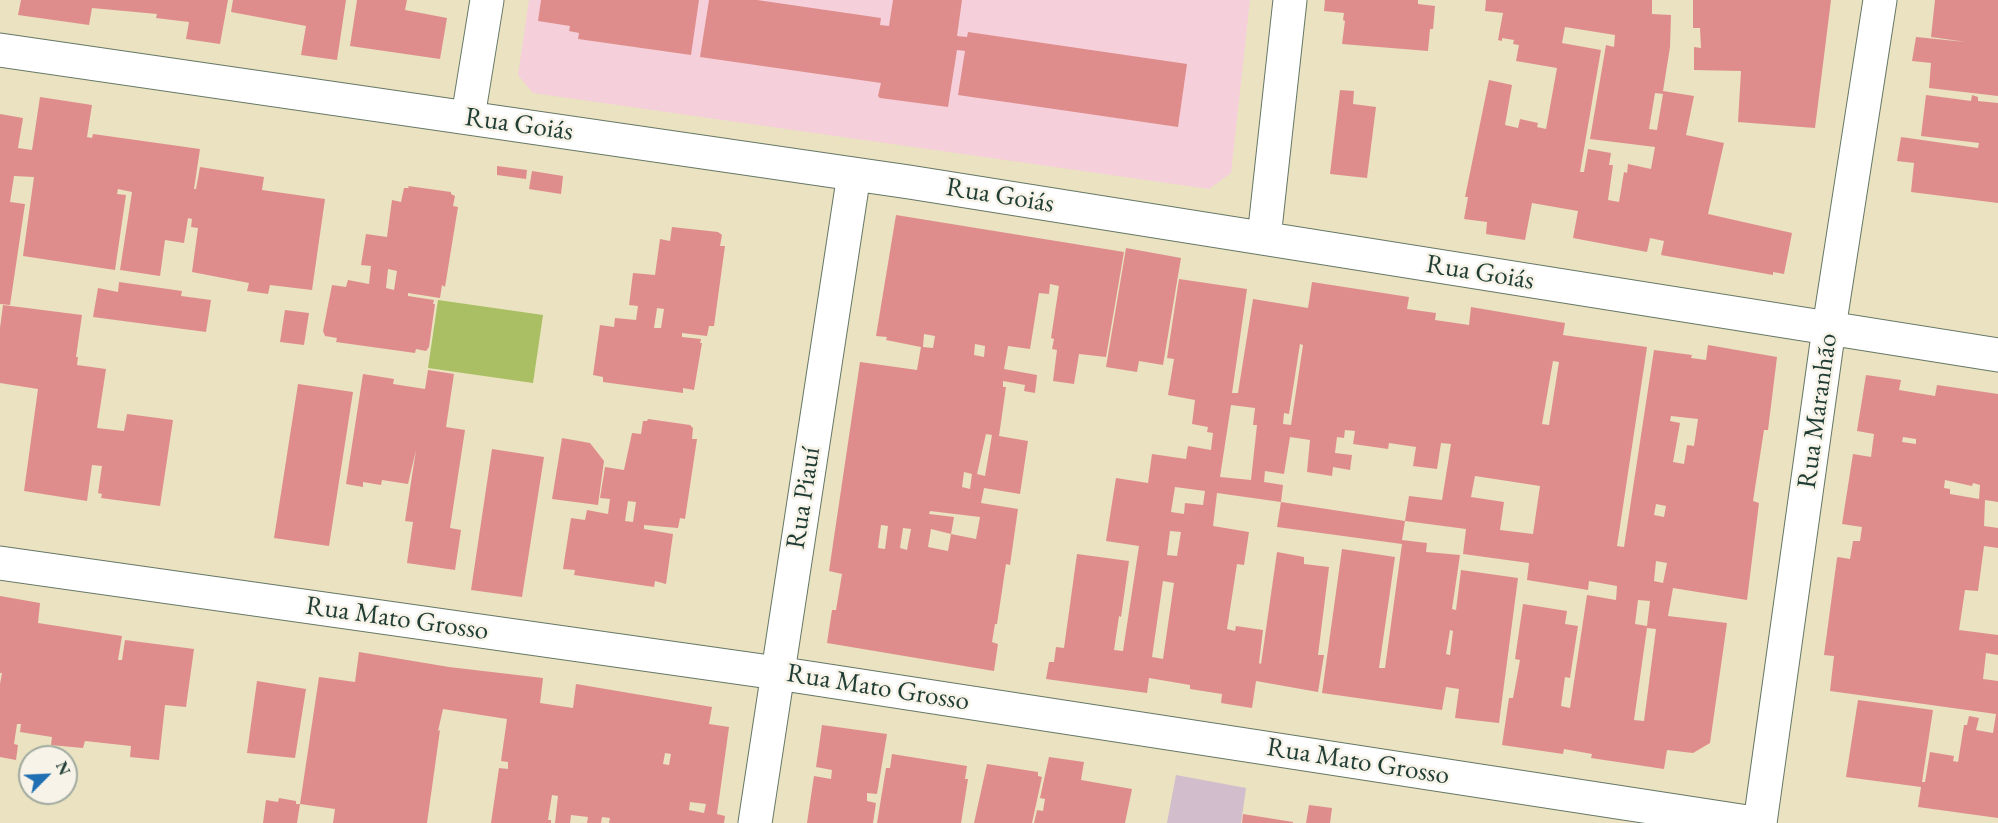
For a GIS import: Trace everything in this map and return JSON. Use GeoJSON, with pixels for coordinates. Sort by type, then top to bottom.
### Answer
{"type":"FeatureCollection","features":[{"type":"Feature","properties":{"kind":"street"},"geometry":{"type":"LineString","coordinates":[[468,117],[487,0]]}},
{"type":"Feature","properties":{"kind":"street"},"geometry":{"type":"LineString","coordinates":[[1264,238],[1290,0]]}},
{"type":"Feature","properties":{"kind":"street","name":"Rua Maranhão"},"geometry":{"type":"LineString","coordinates":[[1760,823],[1829,328],[1880,0]]}},
{"type":"Feature","properties":{"kind":"street","name":"Rua Goiás"},"geometry":{"type":"LineString","coordinates":[[0,50],[854,174],[1998,355]]}},
{"type":"Feature","properties":{"kind":"street","name":"Rua Piauí"},"geometry":{"type":"LineString","coordinates":[[754,823],[854,174]]}},
{"type":"Feature","properties":{"kind":"street","name":"Rua Mato Grosso"},"geometry":{"type":"LineString","coordinates":[[0,563],[777,673],[1754,823]]}},
{"type":"Feature","properties":{"kind":"shaded area"},"geometry":{"type":"Polygon","coordinates":[[[529,0],[1250,0],[1231,173],[1209,189],[533,93],[518,75],[529,0]]]}},
{"type":"Feature","properties":{"kind":"shaded area"},"geometry":{"type":"Polygon","coordinates":[[[1176,775],[1246,788],[1241,823],[1167,823],[1176,775]]]}},
{"type":"Feature","properties":{"kind":"green space"},"geometry":{"type":"Polygon","coordinates":[[[438,300],[543,315],[533,383],[428,368],[438,300]]]}},
{"type":"Feature","properties":{"kind":"building"},"geometry":{"type":"Polygon","coordinates":[[[21,0],[228,0],[220,44],[186,39],[189,22],[156,18],[157,14],[92,8],[89,25],[18,15],[21,0]]]}},
{"type":"Feature","properties":{"kind":"building"},"geometry":{"type":"Polygon","coordinates":[[[233,0],[346,0],[337,60],[301,55],[306,26],[231,12],[233,0]]]}},
{"type":"Feature","properties":{"kind":"building"},"geometry":{"type":"Polygon","coordinates":[[[357,0],[407,0],[405,10],[447,18],[440,59],[350,46],[357,0]]]}},
{"type":"Feature","properties":{"kind":"building"},"geometry":{"type":"Polygon","coordinates":[[[541,0],[699,0],[691,55],[578,39],[579,33],[569,31],[570,26],[538,21],[541,0]]]}},
{"type":"Feature","properties":{"kind":"building"},"geometry":{"type":"Polygon","coordinates":[[[709,0],[757,0],[881,18],[880,25],[889,26],[893,0],[962,0],[957,36],[967,37],[968,32],[1187,64],[1178,127],[958,95],[965,51],[957,50],[948,107],[880,98],[878,96],[881,83],[700,57],[709,0]]]}},
{"type":"Feature","properties":{"kind":"building"},"geometry":{"type":"Polygon","coordinates":[[[1325,0],[1418,0],[1418,4],[1435,6],[1428,51],[1342,44],[1344,13],[1324,11],[1325,0]]]}},
{"type":"Feature","properties":{"kind":"building"},"geometry":{"type":"Polygon","coordinates":[[[1486,0],[1652,0],[1652,14],[1671,15],[1670,47],[1663,91],[1694,96],[1686,135],[1724,143],[1708,214],[1792,233],[1784,274],[1773,272],[1773,275],[1661,255],[1664,241],[1650,238],[1647,252],[1573,238],[1578,211],[1532,203],[1525,240],[1486,234],[1487,222],[1464,219],[1468,197],[1465,197],[1489,80],[1512,85],[1505,125],[1518,128],[1520,119],[1538,123],[1537,127],[1546,129],[1557,68],[1516,61],[1519,45],[1513,44],[1514,40],[1502,38],[1502,41],[1498,40],[1503,13],[1485,11],[1486,0]],[[1565,27],[1562,43],[1601,50],[1580,172],[1584,172],[1588,149],[1611,153],[1609,165],[1613,165],[1608,200],[1619,202],[1624,172],[1627,173],[1628,164],[1651,169],[1655,147],[1590,139],[1606,45],[1614,47],[1615,35],[1565,27]],[[1655,93],[1649,129],[1657,130],[1663,94],[1655,93]]]}},
{"type":"Feature","properties":{"kind":"building"},"geometry":{"type":"Polygon","coordinates":[[[1693,0],[1831,0],[1815,128],[1738,122],[1741,71],[1694,70],[1694,47],[1701,48],[1700,28],[1693,28],[1693,0]]]}},
{"type":"Feature","properties":{"kind":"building"},"geometry":{"type":"Polygon","coordinates":[[[1935,0],[1998,0],[1998,96],[1929,88],[1931,63],[1912,61],[1916,37],[1966,42],[1931,37],[1935,0]]]}},
{"type":"Feature","properties":{"kind":"building"},"geometry":{"type":"Polygon","coordinates":[[[1340,90],[1354,91],[1353,104],[1376,107],[1367,178],[1330,174],[1340,90]]]}},
{"type":"Feature","properties":{"kind":"building"},"geometry":{"type":"Polygon","coordinates":[[[1926,95],[1971,101],[1972,95],[1978,97],[1978,101],[1998,103],[1998,203],[1911,192],[1914,163],[1897,161],[1901,137],[1978,148],[1979,143],[1921,136],[1926,95]]]}},
{"type":"Feature","properties":{"kind":"building"},"geometry":{"type":"Polygon","coordinates":[[[40,97],[92,105],[87,137],[92,138],[93,134],[200,149],[194,189],[196,189],[200,167],[264,177],[262,190],[325,199],[312,290],[270,285],[268,294],[247,291],[249,283],[192,272],[198,228],[191,227],[192,219],[188,218],[184,243],[165,240],[160,276],[120,270],[132,192],[118,189],[117,194],[126,195],[115,270],[23,256],[34,177],[14,176],[10,202],[25,204],[10,305],[0,304],[0,114],[23,118],[18,148],[32,150],[40,97]]]}},
{"type":"Feature","properties":{"kind":"building"},"geometry":{"type":"Polygon","coordinates":[[[497,166],[527,170],[526,179],[497,175],[497,166]]]}},
{"type":"Feature","properties":{"kind":"building"},"geometry":{"type":"Polygon","coordinates":[[[532,171],[563,176],[561,194],[529,189],[532,171]]]}},
{"type":"Feature","properties":{"kind":"building"},"geometry":{"type":"Polygon","coordinates":[[[408,186],[451,192],[455,196],[453,206],[458,207],[445,287],[442,285],[440,298],[408,293],[408,296],[434,300],[429,347],[426,351],[416,349],[415,353],[336,342],[337,338],[325,336],[323,331],[332,285],[346,287],[348,280],[369,284],[371,266],[361,265],[366,234],[387,237],[392,200],[401,202],[404,188],[409,188],[408,186]],[[388,269],[386,288],[394,290],[397,271],[388,269]]]}},
{"type":"Feature","properties":{"kind":"building"},"geometry":{"type":"Polygon","coordinates":[[[896,215],[1124,252],[1106,357],[1079,354],[1074,384],[1053,381],[1057,350],[1052,349],[1054,339],[1051,338],[1059,286],[1050,284],[1049,294],[1039,293],[1030,349],[1008,346],[1004,369],[1037,375],[1035,393],[1024,391],[1025,385],[1003,381],[1003,387],[1006,387],[999,436],[1028,441],[1020,494],[984,488],[981,503],[1018,509],[1010,565],[1006,564],[992,642],[998,644],[994,671],[827,643],[832,610],[836,610],[842,574],[829,571],[860,362],[917,370],[921,347],[876,336],[896,215]],[[924,334],[923,347],[933,348],[935,336],[924,334]],[[975,344],[974,355],[984,357],[985,346],[975,344]],[[986,434],[977,474],[985,476],[992,435],[986,434]],[[964,472],[962,487],[970,489],[972,474],[964,472]],[[930,511],[929,514],[954,517],[951,534],[976,539],[980,517],[930,511]],[[881,525],[878,548],[885,549],[888,526],[881,525]],[[903,528],[900,548],[907,550],[911,529],[903,528]],[[931,529],[928,547],[948,551],[951,534],[931,529]]]}},
{"type":"Feature","properties":{"kind":"building"},"geometry":{"type":"Polygon","coordinates":[[[672,227],[718,232],[722,235],[720,246],[725,246],[714,326],[709,326],[707,336],[682,333],[682,337],[701,339],[700,343],[702,343],[694,390],[683,388],[683,393],[603,382],[603,377],[593,375],[600,325],[614,327],[615,318],[636,320],[638,306],[629,305],[633,273],[655,275],[660,239],[670,241],[672,227]],[[657,308],[654,328],[661,328],[664,309],[657,308]]]}},
{"type":"Feature","properties":{"kind":"building"},"geometry":{"type":"Polygon","coordinates":[[[1126,248],[1181,258],[1163,365],[1139,361],[1137,372],[1106,367],[1126,248]]]}},
{"type":"Feature","properties":{"kind":"building"},"geometry":{"type":"Polygon","coordinates":[[[1179,279],[1247,289],[1232,393],[1238,393],[1253,299],[1308,308],[1312,282],[1409,297],[1407,309],[1436,313],[1435,320],[1469,325],[1471,307],[1565,323],[1563,335],[1647,347],[1617,546],[1624,547],[1654,350],[1692,355],[1691,358],[1706,360],[1708,345],[1777,357],[1768,430],[1764,430],[1753,501],[1759,503],[1747,600],[1673,588],[1668,616],[1727,623],[1710,743],[1693,753],[1667,750],[1664,769],[1591,758],[1592,754],[1564,749],[1563,754],[1502,745],[1509,698],[1513,698],[1520,660],[1515,659],[1523,604],[1567,611],[1565,624],[1578,626],[1570,678],[1565,677],[1561,706],[1570,708],[1587,595],[1616,600],[1617,586],[1589,581],[1588,590],[1527,580],[1529,563],[1463,554],[1466,529],[1405,521],[1409,496],[1442,500],[1451,444],[1441,443],[1437,469],[1413,466],[1416,447],[1389,443],[1388,449],[1353,444],[1355,431],[1345,430],[1344,438],[1337,437],[1335,453],[1352,455],[1350,470],[1333,467],[1332,476],[1307,472],[1310,440],[1290,437],[1284,474],[1265,471],[1264,482],[1283,485],[1281,502],[1217,493],[1213,526],[1249,532],[1244,565],[1237,564],[1227,629],[1235,631],[1236,626],[1263,630],[1259,663],[1261,664],[1277,552],[1304,557],[1304,564],[1329,567],[1318,655],[1324,655],[1318,692],[1256,681],[1252,708],[1221,703],[1222,694],[1190,689],[1190,685],[1149,678],[1147,693],[1046,679],[1049,662],[1054,662],[1056,647],[1064,648],[1077,554],[1129,561],[1114,650],[1123,651],[1139,546],[1106,541],[1116,478],[1148,483],[1152,454],[1186,459],[1188,446],[1211,450],[1213,433],[1207,432],[1208,427],[1192,424],[1195,400],[1168,395],[1174,359],[1167,358],[1179,279]],[[1300,344],[1289,414],[1284,413],[1283,424],[1291,425],[1303,345],[1300,344]],[[1553,361],[1542,424],[1549,425],[1559,362],[1553,361]],[[1231,405],[1220,477],[1251,480],[1257,425],[1253,425],[1255,408],[1231,405]],[[1671,416],[1670,421],[1680,423],[1673,462],[1684,464],[1687,445],[1694,446],[1698,419],[1671,416]],[[1475,476],[1471,497],[1504,502],[1500,530],[1533,534],[1540,486],[1475,476]],[[1175,487],[1171,512],[1184,514],[1185,503],[1203,505],[1205,491],[1175,487]],[[1656,504],[1654,515],[1664,517],[1666,506],[1656,504]],[[1170,531],[1167,555],[1177,556],[1181,532],[1170,531]],[[1656,561],[1654,581],[1663,583],[1667,563],[1656,561]],[[1163,581],[1152,657],[1163,659],[1174,583],[1163,581]],[[1638,600],[1635,624],[1647,626],[1650,601],[1638,600]],[[1647,628],[1634,720],[1644,721],[1656,629],[1647,628]]]}},
{"type":"Feature","properties":{"kind":"building"},"geometry":{"type":"Polygon","coordinates":[[[119,282],[182,291],[181,296],[211,300],[206,332],[93,317],[98,288],[118,292],[119,282]]]}},
{"type":"Feature","properties":{"kind":"building"},"geometry":{"type":"Polygon","coordinates":[[[3,305],[82,315],[77,365],[106,369],[97,428],[124,431],[127,414],[173,420],[160,506],[101,498],[102,494],[98,493],[102,466],[92,465],[87,501],[24,491],[38,389],[0,383],[0,328],[3,305]]]}},
{"type":"Feature","properties":{"kind":"building"},"geometry":{"type":"Polygon","coordinates":[[[285,310],[309,313],[304,345],[280,342],[285,310]]]}},
{"type":"Feature","properties":{"kind":"building"},"geometry":{"type":"Polygon","coordinates":[[[428,370],[454,374],[446,427],[465,430],[450,528],[461,530],[455,570],[407,563],[413,522],[405,521],[416,450],[408,484],[382,480],[381,485],[363,482],[363,487],[346,484],[363,374],[394,379],[393,384],[425,389],[428,370]]]}},
{"type":"Feature","properties":{"kind":"building"},"geometry":{"type":"Polygon","coordinates":[[[1866,375],[1901,380],[1899,390],[1935,396],[1937,385],[1998,394],[1998,502],[1985,500],[1984,526],[1998,528],[1998,548],[1984,546],[1978,591],[1965,590],[1959,630],[1998,635],[1998,655],[1986,653],[1983,679],[1998,681],[1998,818],[1918,807],[1921,787],[1846,777],[1858,700],[1933,710],[1922,782],[1925,782],[1930,752],[1954,756],[1953,761],[1958,762],[1964,725],[1967,725],[1969,716],[1979,718],[1976,730],[1993,733],[1996,714],[1830,691],[1834,656],[1824,655],[1837,558],[1850,559],[1853,541],[1860,541],[1862,527],[1842,524],[1853,454],[1871,457],[1874,434],[1857,431],[1866,375]],[[1903,437],[1902,442],[1916,444],[1916,439],[1903,437]],[[1945,480],[1944,488],[1950,489],[1950,494],[1979,499],[1980,485],[1973,483],[1972,486],[1945,480]]]}},
{"type":"Feature","properties":{"kind":"building"},"geometry":{"type":"Polygon","coordinates":[[[298,384],[353,392],[329,546],[274,538],[298,384]]]}},
{"type":"Feature","properties":{"kind":"building"},"geometry":{"type":"Polygon","coordinates":[[[648,419],[690,425],[693,428],[692,439],[697,439],[685,519],[680,518],[678,528],[644,525],[644,529],[673,534],[666,584],[655,581],[654,587],[574,575],[575,570],[563,569],[571,518],[585,520],[587,510],[608,514],[610,499],[600,498],[605,467],[624,470],[632,433],[641,434],[643,421],[648,419]],[[628,501],[625,521],[633,522],[636,502],[628,501]]]}},
{"type":"Feature","properties":{"kind":"building"},"geometry":{"type":"Polygon","coordinates":[[[562,438],[590,443],[604,461],[598,505],[552,499],[562,438]]]}},
{"type":"Feature","properties":{"kind":"building"},"geometry":{"type":"Polygon","coordinates":[[[492,449],[544,457],[522,597],[471,590],[492,449]]]}},
{"type":"Feature","properties":{"kind":"building"},"geometry":{"type":"Polygon","coordinates":[[[1281,502],[1405,521],[1402,540],[1427,543],[1426,552],[1460,555],[1452,609],[1456,610],[1461,570],[1518,578],[1499,723],[1455,718],[1459,689],[1446,687],[1442,710],[1322,693],[1342,549],[1395,557],[1379,668],[1385,668],[1402,544],[1277,527],[1281,502]],[[1450,630],[1446,654],[1450,655],[1453,631],[1450,630]]]}},
{"type":"Feature","properties":{"kind":"building"},"geometry":{"type":"Polygon","coordinates":[[[0,596],[40,603],[38,623],[122,636],[118,660],[122,660],[125,640],[194,649],[186,707],[165,705],[159,760],[130,757],[131,746],[85,741],[83,748],[78,748],[78,745],[51,745],[52,737],[20,732],[21,724],[17,724],[14,744],[18,745],[16,760],[0,757],[2,673],[0,673],[0,596]]]}},
{"type":"Feature","properties":{"kind":"building"},"geometry":{"type":"Polygon","coordinates":[[[359,652],[449,667],[543,678],[540,703],[573,708],[576,684],[712,707],[709,724],[729,727],[717,814],[725,816],[724,823],[609,823],[610,818],[602,817],[601,823],[587,823],[588,817],[571,815],[570,823],[555,823],[558,796],[552,795],[548,820],[551,820],[551,823],[491,823],[499,768],[508,769],[508,762],[501,761],[507,719],[443,709],[438,731],[440,730],[427,823],[333,823],[335,809],[300,804],[319,677],[355,682],[359,652]],[[665,753],[663,764],[669,765],[671,754],[665,753]],[[690,802],[689,810],[704,813],[706,804],[690,802]]]}},
{"type":"Feature","properties":{"kind":"building"},"geometry":{"type":"Polygon","coordinates":[[[257,681],[306,689],[295,758],[247,753],[257,681]]]}},
{"type":"Feature","properties":{"kind":"building"},"geometry":{"type":"Polygon","coordinates":[[[822,725],[887,734],[877,794],[867,793],[867,801],[876,803],[873,823],[807,823],[814,776],[831,779],[832,770],[816,767],[822,725]]]}},
{"type":"Feature","properties":{"kind":"building"},"geometry":{"type":"Polygon","coordinates":[[[892,754],[967,766],[965,779],[968,779],[961,823],[877,823],[886,768],[890,768],[892,754]]]}},
{"type":"Feature","properties":{"kind":"building"},"geometry":{"type":"Polygon","coordinates":[[[1049,757],[1084,762],[1081,780],[1132,789],[1125,823],[1034,823],[1037,810],[1043,811],[1045,799],[1040,798],[1049,757]]]}},
{"type":"Feature","properties":{"kind":"building"},"geometry":{"type":"Polygon","coordinates":[[[987,764],[1038,772],[1038,776],[1042,777],[1032,823],[974,823],[987,764]]]}},
{"type":"Feature","properties":{"kind":"building"},"geometry":{"type":"Polygon","coordinates":[[[279,798],[300,804],[297,823],[263,823],[266,800],[278,802],[279,798]]]}},
{"type":"Feature","properties":{"kind":"building"},"geometry":{"type":"Polygon","coordinates":[[[1309,805],[1332,808],[1330,823],[1306,823],[1309,805]]]}},
{"type":"Feature","properties":{"kind":"building"},"geometry":{"type":"Polygon","coordinates":[[[1243,814],[1293,822],[1293,823],[1242,823],[1243,814]]]}}]}
